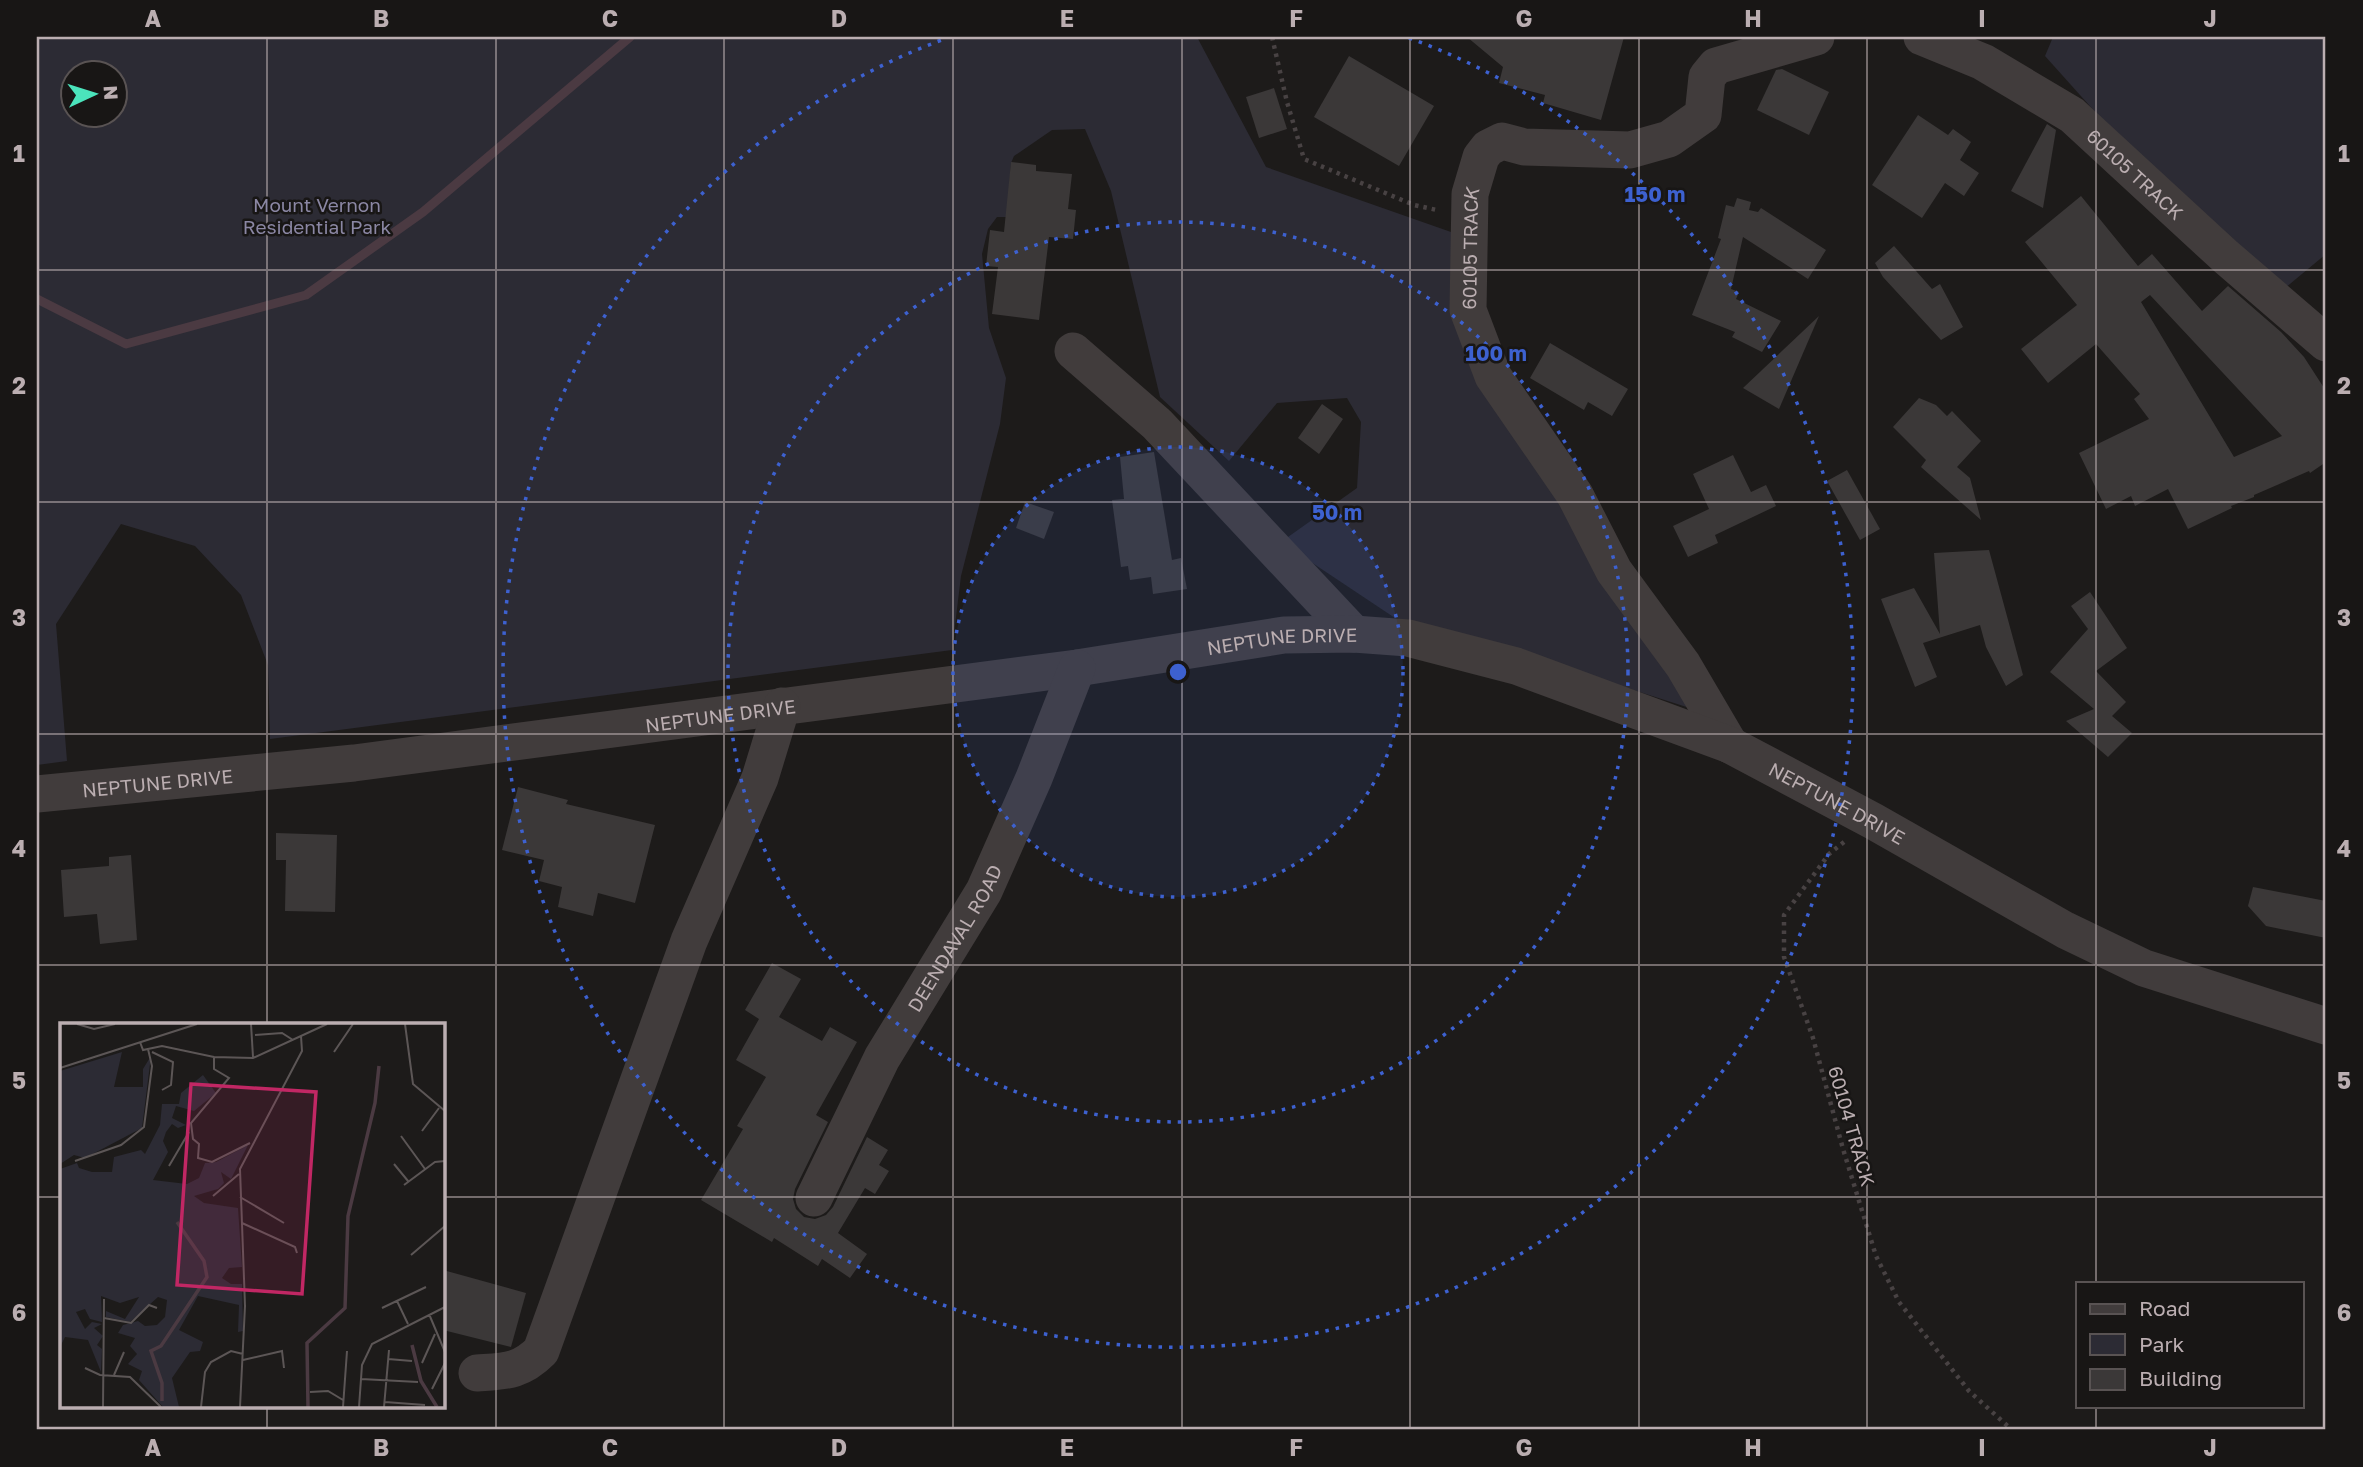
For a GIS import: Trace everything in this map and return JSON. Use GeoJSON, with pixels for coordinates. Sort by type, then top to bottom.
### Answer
{"type":"FeatureCollection","features":[{"type":"Feature","properties":{"kind":"street","name":"60105 TRACK"},"geometry":{"type":"LineString","coordinates":[[1730,746],[1683,665],[1614,571],[1576,495],[1493,376],[1468,310],[1469,217],[1475,175],[1481,157],[1488,148],[1502,141],[1524,147],[1630,150],[1669,139],[1703,115],[1707,77],[1716,66],[1816,37]]}},
{"type":"Feature","properties":{"kind":"street","name":"60105 TRACK"},"geometry":{"type":"LineString","coordinates":[[1922,37],[1983,62],[2072,115],[2225,256],[2326,343]]}},
{"type":"Feature","properties":{"kind":"street"},"geometry":{"type":"LineString","coordinates":[[1073,351],[1157,424],[1354,634]]}},
{"type":"Feature","properties":{"kind":"street","name":"NEPTUNE DRIVE"},"geometry":{"type":"LineString","coordinates":[[37,794],[354,763],[1077,667],[1284,635],[1354,634],[1408,638],[1516,666],[1730,746],[1873,821],[2064,930],[2144,968],[2326,1026]]}},
{"type":"Feature","properties":{"kind":"street","name":"DEENDAVAL ROAD"},"geometry":{"type":"LineString","coordinates":[[814,1198],[882,1058],[984,891],[1034,778],[1077,667]]}},
{"type":"Feature","properties":{"kind":"street"},"geometry":{"type":"LineString","coordinates":[[477,1373],[507,1371],[526,1366],[541,1352],[688,941],[760,778],[782,706]]}},
{"type":"Feature","properties":{"kind":"path"},"geometry":{"type":"LineString","coordinates":[[1272,37],[1287,103],[1304,159],[1414,205],[1469,217]]}},
{"type":"Feature","properties":{"kind":"path","name":"60104 TRACK"},"geometry":{"type":"LineString","coordinates":[[1873,821],[1829,854],[1784,915],[1784,957],[1812,1038],[1876,1256],[1899,1302],[1969,1391],[2012,1430]]}},
{"type":"Feature","properties":{"kind":"green space","name":"Mount Vernon Residential Park"},"geometry":{"type":"Polygon","coordinates":[[[37,37],[1197,37],[1266,167],[1451,232],[1465,354],[1699,711],[1455,633],[1395,618],[1281,542],[1357,488],[1361,422],[1347,398],[1277,403],[1229,461],[1160,397],[1111,191],[1085,129],[1052,130],[1014,156],[1011,163],[1007,217],[997,217],[988,229],[982,254],[989,328],[1006,378],[1000,424],[961,576],[952,650],[270,739],[268,665],[241,595],[195,546],[121,524],[56,624],[67,761],[37,765],[37,37]]]}},
{"type":"Feature","properties":{"kind":"green space"},"geometry":{"type":"Polygon","coordinates":[[[2053,37],[2326,37],[2326,254],[2278,294],[2097,114],[2045,56],[2053,37]]]}},
{"type":"Feature","properties":{"kind":"building"},"geometry":{"type":"Polygon","coordinates":[[[1467,37],[1624,37],[1601,120],[1543,103],[1545,95],[1499,83],[1503,67],[1467,37]]]}},
{"type":"Feature","properties":{"kind":"building"},"geometry":{"type":"Polygon","coordinates":[[[1349,56],[1434,106],[1399,166],[1314,117],[1349,56]]]}},
{"type":"Feature","properties":{"kind":"building"},"geometry":{"type":"Polygon","coordinates":[[[1782,69],[1829,92],[1809,135],[1757,110],[1776,70],[1782,69]]]}},
{"type":"Feature","properties":{"kind":"building"},"geometry":{"type":"Polygon","coordinates":[[[1274,88],[1287,129],[1259,138],[1246,97],[1274,88]]]}},
{"type":"Feature","properties":{"kind":"building"},"geometry":{"type":"Polygon","coordinates":[[[1918,115],[1948,135],[1953,129],[1971,142],[1960,160],[1979,173],[1964,196],[1945,183],[1922,218],[1872,185],[1918,115]]]}},
{"type":"Feature","properties":{"kind":"building"},"geometry":{"type":"Polygon","coordinates":[[[2047,124],[2056,130],[2043,208],[2011,191],[2047,124]]]}},
{"type":"Feature","properties":{"kind":"building"},"geometry":{"type":"Polygon","coordinates":[[[1011,162],[1036,165],[1036,171],[1072,174],[1068,209],[1076,210],[1073,239],[1049,237],[1039,320],[992,314],[998,267],[986,266],[990,230],[1004,232],[1011,162]]]}},
{"type":"Feature","properties":{"kind":"building"},"geometry":{"type":"Polygon","coordinates":[[[2081,196],[2138,266],[2152,254],[2202,311],[2228,286],[2281,332],[2304,357],[2326,391],[2326,462],[2310,473],[2309,471],[2254,495],[2188,529],[2168,489],[2135,506],[2131,496],[2106,509],[2079,453],[2149,419],[2134,399],[2140,394],[2096,344],[2048,383],[2021,349],[2077,305],[2025,242],[2081,196]],[[2150,295],[2141,302],[2234,457],[2282,436],[2150,295]]]}},
{"type":"Feature","properties":{"kind":"building"},"geometry":{"type":"Polygon","coordinates":[[[1737,198],[1751,202],[1749,210],[1758,212],[1761,208],[1826,250],[1808,279],[1743,237],[1731,289],[1739,292],[1736,299],[1781,321],[1762,352],[1732,337],[1735,332],[1692,315],[1721,239],[1718,238],[1726,205],[1734,207],[1737,198]]]}},
{"type":"Feature","properties":{"kind":"building"},"geometry":{"type":"Polygon","coordinates":[[[1894,246],[1932,289],[1940,284],[1963,327],[1941,340],[1883,277],[1875,263],[1894,246]]]}},
{"type":"Feature","properties":{"kind":"building"},"geometry":{"type":"Polygon","coordinates":[[[1819,316],[1779,409],[1743,388],[1819,316]]]}},
{"type":"Feature","properties":{"kind":"building"},"geometry":{"type":"Polygon","coordinates":[[[1550,343],[1628,389],[1612,416],[1588,402],[1584,410],[1530,378],[1550,343]]]}},
{"type":"Feature","properties":{"kind":"building"},"geometry":{"type":"Polygon","coordinates":[[[1919,398],[1936,405],[1947,416],[1952,411],[1981,441],[1957,467],[1970,478],[1981,520],[1921,467],[1926,460],[1893,427],[1919,398]]]}},
{"type":"Feature","properties":{"kind":"building"},"geometry":{"type":"Polygon","coordinates":[[[1322,404],[1343,419],[1319,454],[1298,438],[1322,404]]]}},
{"type":"Feature","properties":{"kind":"building"},"geometry":{"type":"Polygon","coordinates":[[[1154,452],[1172,560],[1181,558],[1187,589],[1153,594],[1151,577],[1130,580],[1128,566],[1121,567],[1112,500],[1124,499],[1120,457],[1154,452]]]}},
{"type":"Feature","properties":{"kind":"building"},"geometry":{"type":"Polygon","coordinates":[[[1733,455],[1751,492],[1766,485],[1776,506],[1715,535],[1718,543],[1688,557],[1673,526],[1709,509],[1693,474],[1733,455]]]}},
{"type":"Feature","properties":{"kind":"building"},"geometry":{"type":"Polygon","coordinates":[[[1847,470],[1880,529],[1860,540],[1827,481],[1847,470]]]}},
{"type":"Feature","properties":{"kind":"building"},"geometry":{"type":"Polygon","coordinates":[[[1025,502],[1054,512],[1044,539],[1016,528],[1025,502]]]}},
{"type":"Feature","properties":{"kind":"building"},"geometry":{"type":"Polygon","coordinates":[[[1989,550],[2023,675],[2006,686],[1986,647],[1980,625],[1923,643],[1937,677],[1915,687],[1881,599],[1914,588],[1940,634],[1934,553],[1989,550]]]}},
{"type":"Feature","properties":{"kind":"building"},"geometry":{"type":"Polygon","coordinates":[[[2090,592],[2127,648],[2096,671],[2126,702],[2112,716],[2132,733],[2108,757],[2066,721],[2094,709],[2050,672],[2088,629],[2071,606],[2090,592]]]}},
{"type":"Feature","properties":{"kind":"building"},"geometry":{"type":"Polygon","coordinates":[[[518,787],[568,800],[566,804],[655,825],[635,903],[598,893],[593,916],[558,907],[562,887],[539,881],[544,860],[502,850],[518,787]]]}},
{"type":"Feature","properties":{"kind":"building"},"geometry":{"type":"Polygon","coordinates":[[[276,833],[337,835],[335,912],[285,911],[286,860],[276,860],[276,833]]]}},
{"type":"Feature","properties":{"kind":"building"},"geometry":{"type":"Polygon","coordinates":[[[131,855],[137,940],[100,944],[97,914],[64,917],[61,870],[109,866],[109,857],[131,855]]]}},
{"type":"Feature","properties":{"kind":"building"},"geometry":{"type":"Polygon","coordinates":[[[2253,887],[2326,901],[2326,938],[2266,926],[2248,906],[2253,887]]]}},
{"type":"Feature","properties":{"kind":"building"},"geometry":{"type":"Polygon","coordinates":[[[772,963],[801,979],[779,1017],[822,1041],[830,1027],[857,1042],[816,1115],[828,1122],[795,1189],[793,1199],[796,1209],[804,1217],[815,1219],[826,1215],[833,1207],[867,1137],[888,1150],[879,1165],[889,1171],[875,1194],[865,1188],[838,1233],[867,1254],[850,1278],[822,1259],[818,1266],[774,1238],[772,1242],[701,1200],[743,1129],[737,1126],[766,1077],[736,1060],[759,1019],[745,1010],[772,963]]]}},
{"type":"Feature","properties":{"kind":"building"},"geometry":{"type":"Polygon","coordinates":[[[444,1270],[526,1293],[511,1347],[444,1330],[444,1270]]]}},
{"type":"Feature","properties":{"kind":"waterway"},"geometry":{"type":"LineString","coordinates":[[37,299],[126,344],[306,295],[423,212],[630,37]]}}]}
